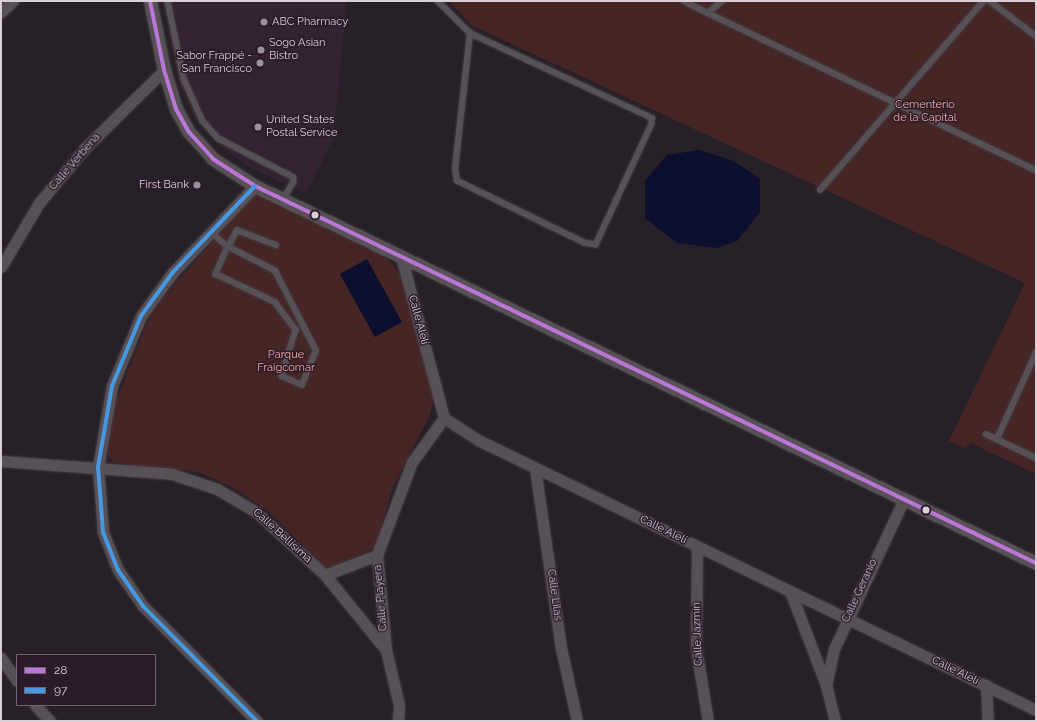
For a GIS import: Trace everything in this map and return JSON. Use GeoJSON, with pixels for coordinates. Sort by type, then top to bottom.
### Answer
{"type":"FeatureCollection","features":[{"type":"Feature","properties":{"kind":"street"},"geometry":{"type":"LineString","coordinates":[[1,12],[13,1]]}},
{"type":"Feature","properties":{"kind":"street"},"geometry":{"type":"LineString","coordinates":[[150,1],[164,70],[176,109],[189,132],[213,159],[255,186],[1036,563]]}},
{"type":"Feature","properties":{"kind":"street","name":"Calle Verbena"},"geometry":{"type":"LineString","coordinates":[[1,267],[39,203],[85,148],[164,70]]}},
{"type":"Feature","properties":{"kind":"street"},"geometry":{"type":"LineString","coordinates":[[255,186],[173,272],[141,316],[112,386],[98,467],[103,532],[118,570],[143,606],[257,721]]}},
{"type":"Feature","properties":{"kind":"street","name":"Calle Alelí"},"geometry":{"type":"LineString","coordinates":[[401,256],[444,418],[478,440],[1036,710]]}},
{"type":"Feature","properties":{"kind":"street","name":"Calle Playera"},"geometry":{"type":"LineString","coordinates":[[398,721],[399,706],[386,650],[377,555],[412,462],[444,418]]}},
{"type":"Feature","properties":{"kind":"street","name":"Calle Bellísima"},"geometry":{"type":"LineString","coordinates":[[1,461],[98,467],[172,474],[217,489],[256,512],[325,575],[386,650]]}},
{"type":"Feature","properties":{"kind":"street","name":"Calle Lilas"},"geometry":{"type":"LineString","coordinates":[[535,468],[562,648],[577,721]]}},
{"type":"Feature","properties":{"kind":"street","name":"Calle Geranio"},"geometry":{"type":"LineString","coordinates":[[826,686],[834,649],[847,618],[904,499]]}},
{"type":"Feature","properties":{"kind":"street","name":"Calle Jazmín"},"geometry":{"type":"LineString","coordinates":[[697,546],[696,648],[708,721]]}},
{"type":"Feature","properties":{"kind":"street"},"geometry":{"type":"LineString","coordinates":[[325,575],[377,555]]}},
{"type":"Feature","properties":{"kind":"street","name":"Calle Geranio"},"geometry":{"type":"LineString","coordinates":[[790,591],[826,686],[835,721]]}},
{"type":"Feature","properties":{"kind":"street"},"geometry":{"type":"LineString","coordinates":[[1,658],[16,680]]}},
{"type":"Feature","properties":{"kind":"street"},"geometry":{"type":"LineString","coordinates":[[986,685],[988,721]]}},
{"type":"Feature","properties":{"kind":"street"},"geometry":{"type":"LineString","coordinates":[[36,706],[50,721]]}},
{"type":"Feature","properties":{"kind":"lane"},"geometry":{"type":"LineString","coordinates":[[168,1],[192,99],[218,138],[236,149],[293,177],[294,182],[283,200]]}},
{"type":"Feature","properties":{"kind":"lane"},"geometry":{"type":"LineString","coordinates":[[438,1],[470,33],[652,118],[652,124],[596,245],[578,240],[457,181],[455,170],[470,33]]}},
{"type":"Feature","properties":{"kind":"lane"},"geometry":{"type":"LineString","coordinates":[[684,1],[895,104],[1036,170]]}},
{"type":"Feature","properties":{"kind":"lane"},"geometry":{"type":"LineString","coordinates":[[708,13],[723,1]]}},
{"type":"Feature","properties":{"kind":"lane"},"geometry":{"type":"LineString","coordinates":[[820,190],[984,1]]}},
{"type":"Feature","properties":{"kind":"lane"},"geometry":{"type":"LineString","coordinates":[[990,1],[1035,33]]}},
{"type":"Feature","properties":{"kind":"lane"},"geometry":{"type":"LineString","coordinates":[[211,232],[228,247],[275,271],[316,351],[302,385],[282,376],[296,330],[275,302],[216,274],[228,247],[237,230],[276,245]]}},
{"type":"Feature","properties":{"kind":"lane"},"geometry":{"type":"LineString","coordinates":[[997,439],[1036,353]]}},
{"type":"Feature","properties":{"kind":"lane"},"geometry":{"type":"LineString","coordinates":[[986,434],[1036,458]]}},
{"type":"Feature","properties":{"kind":"shaded area"},"geometry":{"type":"Polygon","coordinates":[[[163,1],[347,1],[333,139],[306,194],[246,165],[221,146],[195,119],[180,86],[163,1]]]}},
{"type":"Feature","properties":{"kind":"green space","name":"Cementerio de la Capital"},"geometry":{"type":"Polygon","coordinates":[[[449,1],[1036,1],[1036,474],[970,443],[966,449],[949,441],[1025,283],[471,25],[449,1]]]}},
{"type":"Feature","properties":{"kind":"green space","name":"Parque Fraigcomar"},"geometry":{"type":"Polygon","coordinates":[[[256,193],[382,253],[393,265],[400,274],[434,398],[429,417],[393,487],[375,548],[331,568],[325,567],[268,511],[232,487],[198,472],[115,463],[107,455],[115,404],[149,318],[173,286],[256,193]]]}},
{"type":"Feature","properties":{"kind":"water"},"geometry":{"type":"Polygon","coordinates":[[[699,150],[734,161],[760,179],[760,212],[737,241],[717,248],[677,243],[645,218],[645,181],[667,155],[699,150]]]}},
{"type":"Feature","properties":{"kind":"water"},"geometry":{"type":"Polygon","coordinates":[[[367,259],[402,322],[375,337],[340,274],[367,259]]]}},
{"type":"Feature","properties":{"kind":"transit line","name":"28"},"geometry":{"type":"LineString","coordinates":[[150,1],[164,70],[176,109],[189,132],[213,159],[255,186],[1036,563]]}},
{"type":"Feature","properties":{"kind":"transit line","name":"97"},"geometry":{"type":"LineString","coordinates":[[255,186],[173,272],[141,316],[112,386],[98,467],[103,532],[118,570],[143,606],[257,721]]}},
{"type":"Feature","properties":{"kind":"place","name":"ABC Pharmacy"},"geometry":{"type":"Point","coordinates":[264,22]}},
{"type":"Feature","properties":{"kind":"place","name":"Sogo Asian Bistro"},"geometry":{"type":"Point","coordinates":[261,50]}},
{"type":"Feature","properties":{"kind":"place","name":"Sabor Frappé - San Francisco"},"geometry":{"type":"Point","coordinates":[260,63]}},
{"type":"Feature","properties":{"kind":"place","name":"United States Postal Service"},"geometry":{"type":"Point","coordinates":[258,127]}},
{"type":"Feature","properties":{"kind":"place","name":"First Bank"},"geometry":{"type":"Point","coordinates":[197,185]}}]}
